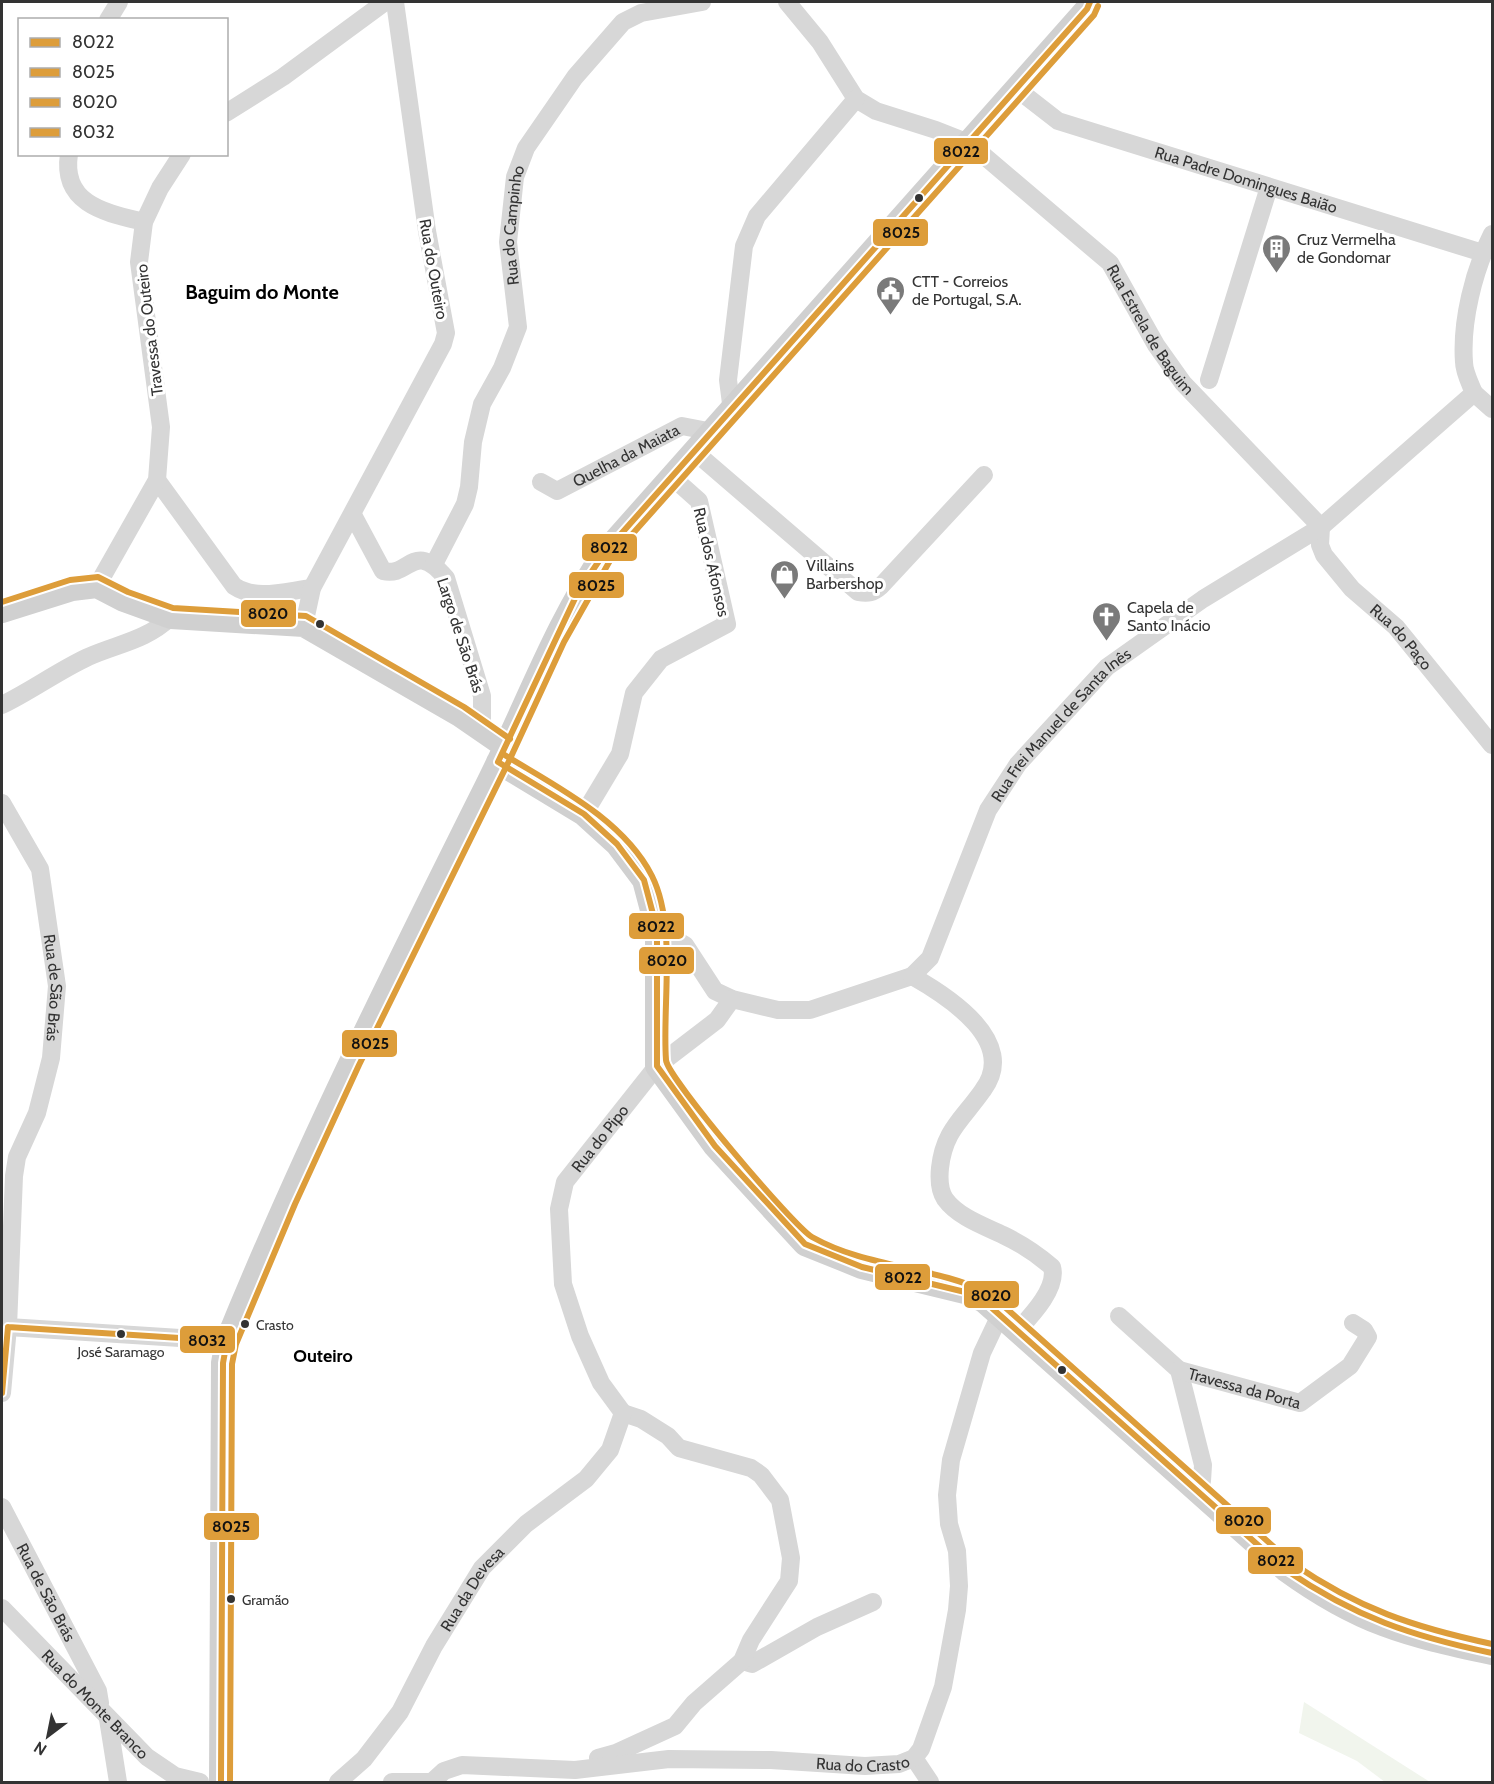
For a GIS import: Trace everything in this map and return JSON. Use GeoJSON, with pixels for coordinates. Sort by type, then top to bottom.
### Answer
{"type":"FeatureCollection","features":[{"type":"Feature","properties":{"kind":"main road"},"geometry":{"type":"LineString","coordinates":[[220,1782],[222,1363],[227,1341],[322,1126],[578,592],[605,552],[993,117],[1087,9],[1090,2]]}},
{"type":"Feature","properties":{"kind":"main road"},"geometry":{"type":"LineString","coordinates":[[2,611],[72,589],[97,586]]}},
{"type":"Feature","properties":{"kind":"main road","name":"Largo de São Brás"},"geometry":{"type":"LineString","coordinates":[[97,586],[124,600],[171,617],[304,625],[482,730],[502,754],[584,814],[617,844],[644,880],[657,929],[657,1066]]}},
{"type":"Feature","properties":{"kind":"main road"},"geometry":{"type":"LineString","coordinates":[[657,1066],[715,1146],[805,1244],[862,1267],[965,1292],[984,1301],[1286,1570],[1351,1612],[1414,1636],[1492,1653]]}},
{"type":"Feature","properties":{"kind":"street"},"geometry":{"type":"LineString","coordinates":[[109,18],[119,2]]}},
{"type":"Feature","properties":{"kind":"street"},"geometry":{"type":"LineString","coordinates":[[228,112],[283,77],[385,2]]}},
{"type":"Feature","properties":{"kind":"street","name":"Rua do Outeiro"},"geometry":{"type":"LineString","coordinates":[[353,515],[443,344],[446,333],[427,231],[395,2]]}},
{"type":"Feature","properties":{"kind":"street","name":"Rua do Campinho"},"geometry":{"type":"LineString","coordinates":[[434,564],[465,504],[473,442],[482,404],[502,368],[518,327],[508,242],[514,177],[526,148],[575,77],[623,22],[641,13],[702,2]]}},
{"type":"Feature","properties":{"kind":"street"},"geometry":{"type":"LineString","coordinates":[[787,2],[820,42],[856,99],[876,111],[969,143]]}},
{"type":"Feature","properties":{"kind":"street","name":"Rua Padre Domingues Baião"},"geometry":{"type":"LineString","coordinates":[[1017,89],[1058,121],[1483,253]]}},
{"type":"Feature","properties":{"kind":"street"},"geometry":{"type":"LineString","coordinates":[[732,411],[728,380],[744,246],[757,216],[856,99]]}},
{"type":"Feature","properties":{"kind":"street","name":"Rua Estrela de Baguim"},"geometry":{"type":"LineString","coordinates":[[969,143],[1110,263],[1156,345],[1183,383],[1322,527]]}},
{"type":"Feature","properties":{"kind":"street"},"geometry":{"type":"LineString","coordinates":[[69,156],[73,190],[81,199],[112,214],[144,222]]}},
{"type":"Feature","properties":{"kind":"street","name":"Travessa do Outeiro"},"geometry":{"type":"LineString","coordinates":[[157,480],[160,427],[139,262],[144,222],[159,188],[181,156]]}},
{"type":"Feature","properties":{"kind":"street"},"geometry":{"type":"LineString","coordinates":[[1209,380],[1269,187]]}},
{"type":"Feature","properties":{"kind":"street"},"geometry":{"type":"LineString","coordinates":[[1492,234],[1483,253],[1472,296],[1463,363],[1473,393],[1492,409]]}},
{"type":"Feature","properties":{"kind":"street","name":"Rua Frei Manuel de Santa Inês"},"geometry":{"type":"LineString","coordinates":[[912,976],[930,958],[987,810],[1018,764],[1059,716],[1107,667],[1203,599],[1322,527],[1426,438],[1473,393]]}},
{"type":"Feature","properties":{"kind":"street","name":"Quelha da Maiata"},"geometry":{"type":"LineString","coordinates":[[541,482],[557,491],[682,426],[713,432]]}},
{"type":"Feature","properties":{"kind":"street"},"geometry":{"type":"LineString","coordinates":[[695,452],[858,592],[867,593],[874,592],[881,586],[984,476]]}},
{"type":"Feature","properties":{"kind":"street","name":"Rua dos Afonsos"},"geometry":{"type":"LineString","coordinates":[[584,814],[620,754],[634,693],[661,659],[727,624],[699,501],[672,477]]}},
{"type":"Feature","properties":{"kind":"street"},"geometry":{"type":"LineString","coordinates":[[97,586],[157,480],[234,586],[244,593],[254,595],[312,588]]}},
{"type":"Feature","properties":{"kind":"street"},"geometry":{"type":"LineString","coordinates":[[304,625],[312,588],[353,515]]}},
{"type":"Feature","properties":{"kind":"street","name":"Largo de São Brás"},"geometry":{"type":"LineString","coordinates":[[353,515],[383,570],[389,572],[419,560],[434,564],[446,578],[482,696],[482,730]]}},
{"type":"Feature","properties":{"kind":"street","name":"Rua do Paço"},"geometry":{"type":"LineString","coordinates":[[1322,527],[1320,545],[1324,555],[1352,589],[1396,627],[1492,745]]}},
{"type":"Feature","properties":{"kind":"street"},"geometry":{"type":"LineString","coordinates":[[2,705],[86,658],[120,643],[147,637],[171,617]]}},
{"type":"Feature","properties":{"kind":"street","name":"Rua de São Brás"},"geometry":{"type":"LineString","coordinates":[[2,803],[40,869],[57,986],[51,1058],[37,1113],[17,1156],[14,1176],[8,1327],[2,1393]]}},
{"type":"Feature","properties":{"kind":"street"},"geometry":{"type":"LineString","coordinates":[[657,929],[685,945],[715,992],[732,999],[778,1010],[810,1010],[912,976]]}},
{"type":"Feature","properties":{"kind":"street","name":"Rua do Crasto"},"geometry":{"type":"LineString","coordinates":[[392,1782],[432,1782],[444,1771],[462,1764],[576,1770],[669,1759],[771,1760],[865,1766],[899,1764],[914,1758],[921,1749],[943,1687],[957,1610],[957,1551],[949,1524],[947,1495],[951,1460],[982,1353],[1009,1323],[1045,1295],[1054,1275],[1052,1267],[1004,1235],[978,1225],[945,1199],[939,1181],[942,1152],[954,1124],[985,1089],[995,1066],[993,1049],[948,997],[912,976]]}},
{"type":"Feature","properties":{"kind":"street","name":"Rua do Pipo"},"geometry":{"type":"LineString","coordinates":[[623,1413],[601,1383],[580,1336],[563,1284],[559,1209],[565,1182],[657,1066],[717,1020],[732,999]]}},
{"type":"Feature","properties":{"kind":"street"},"geometry":{"type":"LineString","coordinates":[[1119,1316],[1179,1370],[1203,1465],[1202,1481],[1197,1489]]}},
{"type":"Feature","properties":{"kind":"street","name":"Travessa da Porta"},"geometry":{"type":"LineString","coordinates":[[1179,1370],[1299,1403],[1350,1366],[1368,1337],[1364,1330],[1353,1323]]}},
{"type":"Feature","properties":{"kind":"street"},"geometry":{"type":"LineString","coordinates":[[8,1327],[227,1341]]}},
{"type":"Feature","properties":{"kind":"street"},"geometry":{"type":"LineString","coordinates":[[576,1770],[585,1762],[616,1753],[675,1726],[694,1702],[742,1661],[751,1640],[789,1581],[791,1558],[780,1500],[761,1475],[751,1468],[679,1448],[668,1436],[640,1419],[623,1413]]}},
{"type":"Feature","properties":{"kind":"street","name":"Rua da Devesa"},"geometry":{"type":"LineString","coordinates":[[338,1782],[364,1759],[400,1712],[434,1646],[482,1568],[526,1524],[586,1479],[609,1450],[623,1413]]}},
{"type":"Feature","properties":{"kind":"street","name":"Rua de São Brás"},"geometry":{"type":"LineString","coordinates":[[2,1507],[98,1691],[105,1714],[118,1782]]}},
{"type":"Feature","properties":{"kind":"street"},"geometry":{"type":"LineString","coordinates":[[742,1661],[752,1664],[806,1633],[873,1602]]}},
{"type":"Feature","properties":{"kind":"street","name":"Rua do Monte Branco"},"geometry":{"type":"LineString","coordinates":[[2,1608],[105,1714],[122,1735],[159,1766],[175,1776],[200,1782]]}},
{"type":"Feature","properties":{"kind":"street"},"geometry":{"type":"LineString","coordinates":[[914,1758],[930,1782]]}},
{"type":"Feature","properties":{"kind":"shaded area"},"geometry":{"type":"Polygon","coordinates":[[[1304,1702],[1430,1782],[1385,1782],[1357,1761],[1299,1733],[1304,1702]]]}},
{"type":"Feature","properties":{"kind":"transit line","name":"8022"},"geometry":{"type":"LineString","coordinates":[[498,762],[578,592],[605,552],[1087,9],[1090,2]]}},
{"type":"Feature","properties":{"kind":"transit line","name":"8025"},"geometry":{"type":"LineString","coordinates":[[230,1782],[232,1364],[236,1344],[295,1204],[359,1065],[509,761],[564,642],[612,557],[1094,15],[1098,6]]}},
{"type":"Feature","properties":{"kind":"transit line","name":"8020"},"geometry":{"type":"LineString","coordinates":[[2,602],[70,580],[98,577],[128,592],[173,608],[306,616],[464,707],[510,739]]}},
{"type":"Feature","properties":{"kind":"transit line","name":"8020"},"geometry":{"type":"LineString","coordinates":[[503,754],[565,792],[606,821],[624,837],[652,876],[660,896],[666,942],[666,1060],[672,1072],[708,1121],[782,1208],[812,1237],[855,1255],[945,1277],[989,1293],[1292,1563],[1340,1593],[1388,1614],[1437,1631],[1492,1644]]}},
{"type":"Feature","properties":{"kind":"transit line","name":"8022"},"geometry":{"type":"LineString","coordinates":[[498,762],[584,814],[617,844],[644,880],[657,929],[657,1066],[715,1146],[805,1244],[862,1267],[965,1292],[984,1301],[1286,1570],[1336,1600],[1385,1623],[1409,1632],[1492,1653]]}},
{"type":"Feature","properties":{"kind":"transit line","name":"8032"},"geometry":{"type":"LineString","coordinates":[[8,1327],[227,1341]]}},
{"type":"Feature","properties":{"kind":"transit line","name":"8032"},"geometry":{"type":"LineString","coordinates":[[2,1393],[8,1327]]}},
{"type":"Feature","properties":{"kind":"transit line","name":"8032"},"geometry":{"type":"LineString","coordinates":[[221,1782],[223,1363],[227,1341]]}},
{"type":"Feature","properties":{"kind":"place","name":"Cruz Vermelha de Gondomar"},"geometry":{"type":"Point","coordinates":[1276,274]}},
{"type":"Feature","properties":{"kind":"place","name":"CTT - Correios de Portugal, S.A."},"geometry":{"type":"Point","coordinates":[891,316]}},
{"type":"Feature","properties":{"kind":"place","name":"Villains Barbershop"},"geometry":{"type":"Point","coordinates":[785,600]}},
{"type":"Feature","properties":{"kind":"place","name":"Capela de Santo Inácio"},"geometry":{"type":"Point","coordinates":[1106,642]}},
{"type":"Feature","properties":{"kind":"place","name":"Crasto"},"geometry":{"type":"Point","coordinates":[245,1324]}},
{"type":"Feature","properties":{"kind":"place","name":"José Saramago"},"geometry":{"type":"Point","coordinates":[121,1334]}},
{"type":"Feature","properties":{"kind":"place","name":"Gramão"},"geometry":{"type":"Point","coordinates":[231,1599]}},
{"type":"Feature","properties":{"kind":"district","name":"Baguim do Monte"},"geometry":{"type":"Point","coordinates":[262,292]}},
{"type":"Feature","properties":{"kind":"district","name":"Outeiro"},"geometry":{"type":"Point","coordinates":[323,1356]}}]}
